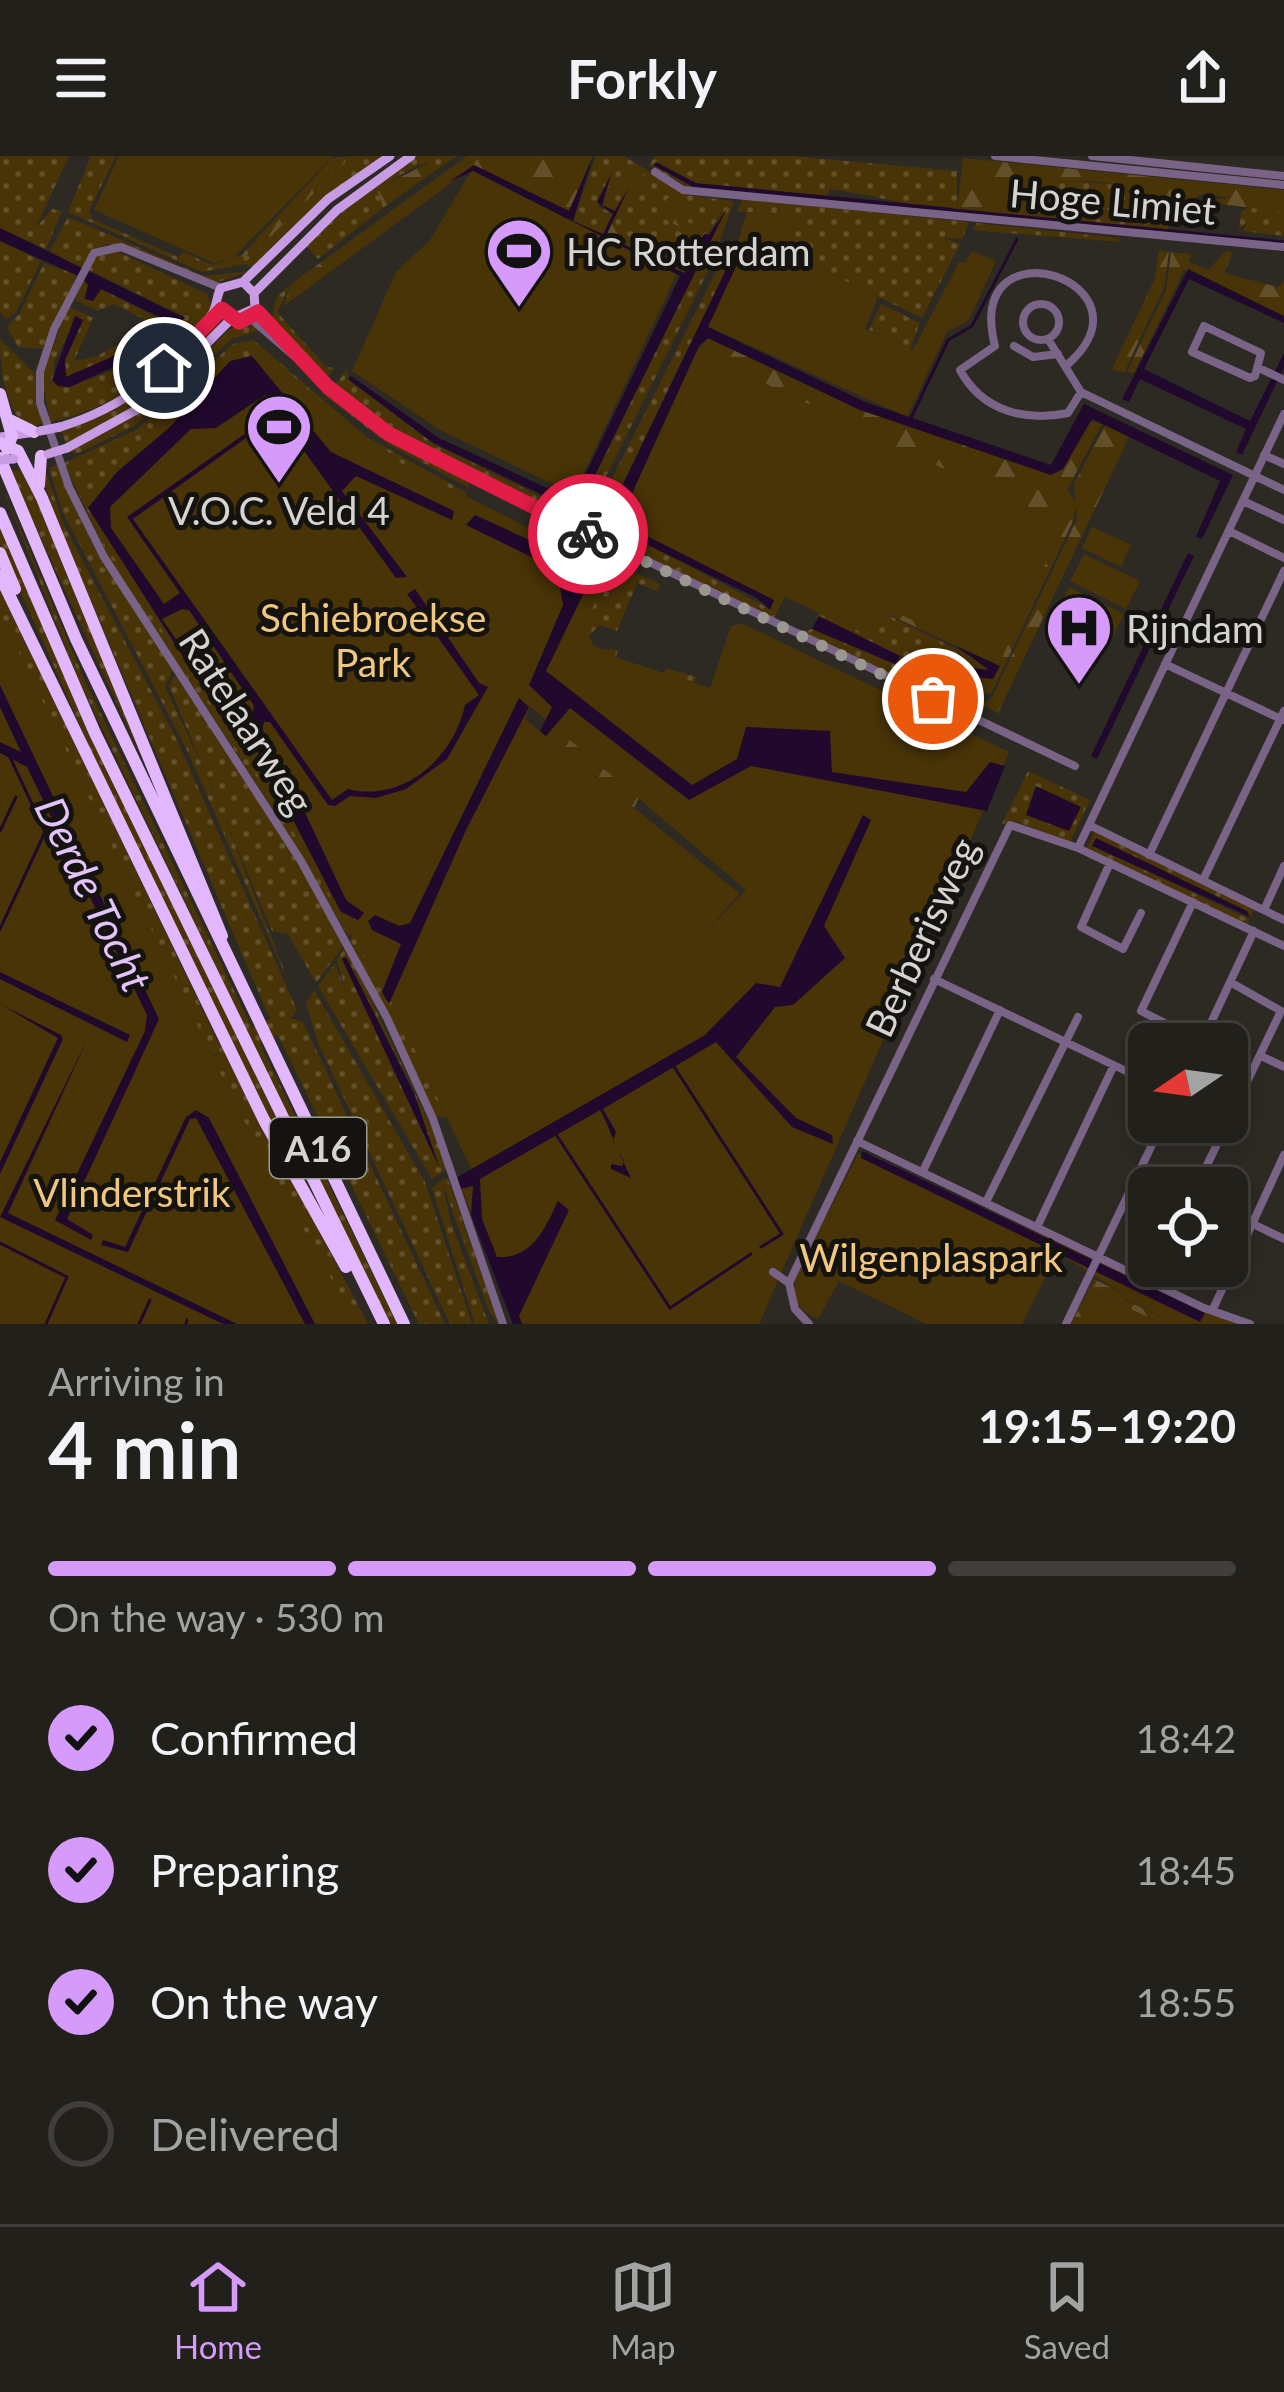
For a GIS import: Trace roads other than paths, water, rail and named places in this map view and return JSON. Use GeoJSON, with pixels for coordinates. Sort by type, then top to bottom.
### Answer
{"type":"FeatureCollection","features":[{"type":"Feature","properties":{"kind":"highway","name":"A16"},"geometry":{"type":"LineString","coordinates":[[0,394],[10,419],[6,448],[76,639],[404,1324]]}},
{"type":"Feature","properties":{"kind":"highway"},"geometry":{"type":"LineString","coordinates":[[10,419],[37,432]]}},
{"type":"Feature","properties":{"kind":"highway","name":"A16"},"geometry":{"type":"LineString","coordinates":[[6,448],[42,498]]}},
{"type":"Feature","properties":{"kind":"highway","name":"A16"},"geometry":{"type":"LineString","coordinates":[[45,455],[37,475],[42,498],[178,820],[232,972]]}},
{"type":"Feature","properties":{"kind":"highway","name":"A16"},"geometry":{"type":"LineString","coordinates":[[0,514],[95,733],[384,1324]]}},
{"type":"Feature","properties":{"kind":"highway"},"geometry":{"type":"LineString","coordinates":[[0,553],[58,689]]}},
{"type":"Feature","properties":{"kind":"highway","name":"A16"},"geometry":{"type":"LineString","coordinates":[[0,576],[275,1141],[323,1230],[377,1310]]}},
{"type":"Feature","properties":{"kind":"main road"},"geometry":{"type":"LineString","coordinates":[[6,448],[45,455],[147,404],[233,320],[255,313],[251,288],[262,265],[328,200],[390,156]]}},
{"type":"Feature","properties":{"kind":"main road"},"geometry":{"type":"LineString","coordinates":[[6,448],[134,392],[189,341],[227,289],[251,288],[273,277],[337,210],[411,156]]}},
{"type":"Feature","properties":{"kind":"main road"},"geometry":{"type":"LineString","coordinates":[[219,300],[233,320]]}},
{"type":"Feature","properties":{"kind":"street"},"geometry":{"type":"LineString","coordinates":[[995,156],[1284,185]]}},
{"type":"Feature","properties":{"kind":"street"},"geometry":{"type":"LineString","coordinates":[[1092,156],[1284,176]]}},
{"type":"Feature","properties":{"kind":"street","name":"Hoge Limiet"},"geometry":{"type":"LineString","coordinates":[[655,172],[682,190],[1284,247]]}},
{"type":"Feature","properties":{"kind":"street","name":"Ratelaarweg"},"geometry":{"type":"LineString","coordinates":[[219,300],[193,280],[115,246],[94,253],[43,356],[38,387],[69,487],[104,557],[302,861],[377,999],[433,1118],[503,1324]]}},
{"type":"Feature","properties":{"kind":"street"},"geometry":{"type":"LineString","coordinates":[[1066,366],[1091,331],[1092,315],[1081,291],[1053,272],[1019,276],[994,299],[990,327],[995,346],[960,370],[967,383],[1000,408],[1049,417],[1068,413],[1081,392]]}},
{"type":"Feature","properties":{"kind":"street"},"geometry":{"type":"LineString","coordinates":[[1047,305],[1058,316],[1058,329],[1048,339],[1038,340],[1025,331],[1024,314],[1033,306],[1047,305]]}},
{"type":"Feature","properties":{"kind":"street"},"geometry":{"type":"LineString","coordinates":[[255,313],[366,418],[425,456],[1075,766]]}},
{"type":"Feature","properties":{"kind":"street"},"geometry":{"type":"LineString","coordinates":[[1199,328],[1261,353],[1258,368],[1250,378],[1192,352],[1199,328]]}},
{"type":"Feature","properties":{"kind":"street"},"geometry":{"type":"LineString","coordinates":[[1048,339],[1081,392],[1284,490]]}},
{"type":"Feature","properties":{"kind":"street"},"geometry":{"type":"LineString","coordinates":[[1014,346],[1033,357],[1058,354]]}},
{"type":"Feature","properties":{"kind":"street"},"geometry":{"type":"LineString","coordinates":[[1258,368],[1282,380]]}},
{"type":"Feature","properties":{"kind":"street"},"geometry":{"type":"LineString","coordinates":[[1284,414],[1078,848],[1284,946]]}},
{"type":"Feature","properties":{"kind":"street"},"geometry":{"type":"LineString","coordinates":[[1264,455],[1284,464]]}},
{"type":"Feature","properties":{"kind":"street"},"geometry":{"type":"LineString","coordinates":[[1243,501],[1284,520]]}},
{"type":"Feature","properties":{"kind":"street"},"geometry":{"type":"LineString","coordinates":[[1229,531],[1284,558]]}},
{"type":"Feature","properties":{"kind":"street"},"geometry":{"type":"LineString","coordinates":[[1149,855],[1284,572]]}},
{"type":"Feature","properties":{"kind":"street"},"geometry":{"type":"LineString","coordinates":[[1165,664],[1283,717],[1203,880]]}},
{"type":"Feature","properties":{"kind":"street","name":"Berberisweg"},"geometry":{"type":"LineString","coordinates":[[789,1283],[1010,825],[1078,848]]}},
{"type":"Feature","properties":{"kind":"street"},"geometry":{"type":"LineString","coordinates":[[1089,825],[1284,920]]}},
{"type":"Feature","properties":{"kind":"street"},"geometry":{"type":"LineString","coordinates":[[1110,863],[1081,927],[1124,949],[1141,913]]}},
{"type":"Feature","properties":{"kind":"street"},"geometry":{"type":"LineString","coordinates":[[1264,910],[1284,866]]}},
{"type":"Feature","properties":{"kind":"street"},"geometry":{"type":"LineString","coordinates":[[1162,1023],[1141,1012],[1193,902]]}},
{"type":"Feature","properties":{"kind":"street"},"geometry":{"type":"LineString","coordinates":[[1211,1023],[1254,932]]}},
{"type":"Feature","properties":{"kind":"street"},"geometry":{"type":"LineString","coordinates":[[934,979],[1128,1072]]}},
{"type":"Feature","properties":{"kind":"street"},"geometry":{"type":"LineString","coordinates":[[1206,1167],[1282,1012],[1230,982]]}},
{"type":"Feature","properties":{"kind":"street"},"geometry":{"type":"LineString","coordinates":[[922,1172],[1000,1010]]}},
{"type":"Feature","properties":{"kind":"street"},"geometry":{"type":"LineString","coordinates":[[986,1202],[1078,1017]]}},
{"type":"Feature","properties":{"kind":"street"},"geometry":{"type":"LineString","coordinates":[[1261,1056],[1284,1067]]}},
{"type":"Feature","properties":{"kind":"street"},"geometry":{"type":"LineString","coordinates":[[1037,1227],[1114,1065]]}},
{"type":"Feature","properties":{"kind":"street"},"geometry":{"type":"LineString","coordinates":[[857,1141],[1128,1272]]}},
{"type":"Feature","properties":{"kind":"street"},"geometry":{"type":"LineString","coordinates":[[1066,1324],[1153,1143]]}},
{"type":"Feature","properties":{"kind":"street"},"geometry":{"type":"LineString","coordinates":[[1213,1309],[1284,1155]]}},
{"type":"Feature","properties":{"kind":"street"},"geometry":{"type":"LineString","coordinates":[[1252,1224],[1284,1239]]}},
{"type":"Feature","properties":{"kind":"street"},"geometry":{"type":"LineString","coordinates":[[773,1272],[789,1283],[795,1309],[809,1324]]}},
{"type":"Feature","properties":{"kind":"street"},"geometry":{"type":"LineString","coordinates":[[1162,1287],[1250,1324]]}},
{"type":"Feature","properties":{"kind":"water"},"geometry":{"type":"Polygon","coordinates":[[[593,156],[573,221],[603,234],[613,214],[597,202],[611,174],[602,205],[615,211],[629,187],[606,236],[684,273],[704,234],[709,235],[727,208],[577,511],[433,443],[348,379],[351,376],[439,438],[573,500],[680,276],[473,171],[449,182],[474,165],[569,211],[593,156]]]}},
{"type":"Feature","properties":{"kind":"water"},"geometry":{"type":"Polygon","coordinates":[[[656,162],[696,183],[953,208],[953,212],[693,187],[653,165],[656,162]]]}},
{"type":"Feature","properties":{"kind":"water"},"geometry":{"type":"Polygon","coordinates":[[[0,228],[185,318],[140,355],[70,387],[58,386],[52,380],[75,316],[83,320],[65,360],[66,377],[134,347],[166,320],[101,289],[93,301],[85,299],[88,285],[83,278],[0,241],[0,228]]]}},
{"type":"Feature","properties":{"kind":"water"},"geometry":{"type":"Polygon","coordinates":[[[735,251],[739,260],[708,327],[865,402],[1051,465],[1084,404],[1233,475],[1202,539],[1196,537],[1220,481],[1092,419],[1063,469],[1051,475],[860,410],[708,338],[699,346],[619,522],[774,600],[770,610],[757,598],[604,524],[735,251]]]}},
{"type":"Feature","properties":{"kind":"water"},"geometry":{"type":"Polygon","coordinates":[[[1188,269],[1284,316],[1284,323],[1189,279],[1144,369],[1250,421],[1284,353],[1284,367],[1242,455],[1236,452],[1246,429],[1140,379],[1129,402],[1122,399],[1188,269]]]}},
{"type":"Feature","properties":{"kind":"water"},"geometry":{"type":"Polygon","coordinates":[[[252,356],[331,452],[454,511],[452,520],[356,476],[342,491],[407,577],[396,578],[278,415],[133,519],[332,800],[348,789],[388,789],[423,772],[450,742],[465,705],[479,695],[407,594],[415,589],[479,683],[488,687],[447,759],[406,789],[376,798],[350,796],[335,806],[328,805],[270,722],[264,722],[261,733],[286,772],[346,900],[364,913],[358,920],[341,912],[254,745],[239,744],[88,508],[117,472],[169,428],[230,361],[252,356]],[[265,395],[216,428],[191,429],[110,507],[111,528],[164,604],[180,593],[127,517],[273,414],[277,406],[265,395]],[[189,610],[162,619],[247,742],[254,706],[189,610]]]}},
{"type":"Feature","properties":{"kind":"water"},"geometry":{"type":"Polygon","coordinates":[[[475,515],[551,550],[593,562],[594,572],[546,671],[692,785],[737,759],[746,727],[830,731],[832,772],[966,792],[990,762],[1005,766],[987,811],[751,766],[689,800],[570,708],[546,736],[540,731],[552,707],[529,685],[563,605],[560,587],[571,586],[573,577],[466,525],[475,515]]]}},
{"type":"Feature","properties":{"kind":"water"},"geometry":{"type":"Polygon","coordinates":[[[1188,553],[1194,556],[1097,759],[1091,756],[1188,553]]]}},
{"type":"Feature","properties":{"kind":"water"},"geometry":{"type":"Polygon","coordinates":[[[819,616],[900,656],[895,664],[812,629],[819,616]]]}},
{"type":"Feature","properties":{"kind":"water"},"geometry":{"type":"Polygon","coordinates":[[[956,646],[1000,666],[993,679],[961,675],[953,690],[900,666],[904,658],[947,677],[954,666],[989,670],[956,646]]]}},
{"type":"Feature","properties":{"kind":"water","name":"Derde Tocht"},"geometry":{"type":"Polygon","coordinates":[[[0,685],[159,1019],[67,1219],[93,1235],[91,1240],[55,1220],[145,1031],[147,1015],[27,767],[0,753],[0,742],[21,752],[0,707],[0,685]]]}},
{"type":"Feature","properties":{"kind":"water"},"geometry":{"type":"Polygon","coordinates":[[[519,698],[529,707],[466,830],[389,1004],[382,992],[401,944],[372,930],[368,921],[375,915],[399,926],[410,923],[519,698]]]}},
{"type":"Feature","properties":{"kind":"water"},"geometry":{"type":"Polygon","coordinates":[[[1036,786],[1081,807],[1069,831],[1026,815],[1036,786]]]}},
{"type":"Feature","properties":{"kind":"water"},"geometry":{"type":"Polygon","coordinates":[[[863,815],[871,820],[824,926],[845,958],[793,1005],[775,1007],[736,1057],[796,1118],[832,1135],[833,1144],[792,1127],[716,1042],[603,1109],[616,1132],[613,1139],[600,1110],[480,1179],[482,1219],[497,1257],[528,1248],[558,1201],[569,1210],[519,1316],[522,1324],[513,1324],[471,1215],[473,1186],[460,1189],[456,1178],[705,1035],[756,983],[780,987],[863,815]]]}},
{"type":"Feature","properties":{"kind":"water"},"geometry":{"type":"Polygon","coordinates":[[[1096,838],[1247,911],[1250,917],[1092,846],[1096,838]]]}},
{"type":"Feature","properties":{"kind":"water"},"geometry":{"type":"Polygon","coordinates":[[[346,957],[414,1093],[439,1167],[342,959],[346,957]]]}},
{"type":"Feature","properties":{"kind":"water"},"geometry":{"type":"Polygon","coordinates":[[[0,972],[130,1035],[127,1042],[0,979],[0,972]]]}},
{"type":"Feature","properties":{"kind":"water"},"geometry":{"type":"Polygon","coordinates":[[[0,1004],[63,1039],[0,1174],[0,1162],[58,1038],[0,1004]]]}},
{"type":"Feature","properties":{"kind":"water"},"geometry":{"type":"Polygon","coordinates":[[[87,1040],[8,1213],[237,1324],[223,1324],[0,1217],[87,1040]]]}},
{"type":"Feature","properties":{"kind":"water"},"geometry":{"type":"Polygon","coordinates":[[[196,1110],[209,1118],[315,1324],[305,1324],[196,1118],[190,1119],[128,1252],[101,1245],[103,1240],[125,1247],[186,1117],[196,1110]]]}},
{"type":"Feature","properties":{"kind":"water"},"geometry":{"type":"Polygon","coordinates":[[[862,1151],[1128,1277],[1128,1287],[1150,1287],[1205,1313],[1200,1322],[861,1158],[862,1151]]]}},
{"type":"Feature","properties":{"kind":"water"},"geometry":{"type":"Polygon","coordinates":[[[624,1162],[631,1178],[611,1169],[611,1164],[622,1166],[624,1162]]]}},
{"type":"Feature","properties":{"kind":"waterway"},"geometry":{"type":"LineString","coordinates":[[953,210],[1284,242]]}},
{"type":"Feature","properties":{"kind":"waterway"},"geometry":{"type":"LineString","coordinates":[[911,418],[948,340],[972,326],[1017,239]]}},
{"type":"Feature","properties":{"kind":"waterway","name":"Derde Tocht"},"geometry":{"type":"LineString","coordinates":[[0,929],[45,832],[9,755]]}},
{"type":"Feature","properties":{"kind":"waterway","name":"Derde Tocht"},"geometry":{"type":"LineString","coordinates":[[0,831],[16,797]]}},
{"type":"Feature","properties":{"kind":"waterway"},"geometry":{"type":"LineString","coordinates":[[673,1065],[782,1234],[761,1247]]}},
{"type":"Feature","properties":{"kind":"waterway"},"geometry":{"type":"LineString","coordinates":[[557,1136],[670,1308],[751,1254]]}},
{"type":"Feature","properties":{"kind":"waterway"},"geometry":{"type":"LineString","coordinates":[[0,1243],[67,1277],[46,1324]]}},
{"type":"Feature","properties":{"kind":"waterway"},"geometry":{"type":"LineString","coordinates":[[139,1324],[150,1300]]}},
{"type":"Feature","properties":{"kind":"waterway"},"geometry":{"type":"LineString","coordinates":[[186,1324],[187,1320]]}},
{"type":"Feature","properties":{"kind":"place","name":"HC Rotterdam"},"geometry":{"type":"Point","coordinates":[519,310]}},
{"type":"Feature","properties":{"kind":"place","name":"V.O.C. Veld 4"},"geometry":{"type":"Point","coordinates":[279,486]}},
{"type":"Feature","properties":{"kind":"place","name":"Rijndam"},"geometry":{"type":"Point","coordinates":[1079,687]}},
{"type":"Feature","properties":{"kind":"park label","name":"Schiebroekse Park"},"geometry":{"type":"Point","coordinates":[373,640]}},
{"type":"Feature","properties":{"kind":"park label","name":"Vlinderstrik"},"geometry":{"type":"Point","coordinates":[132,1192]}},
{"type":"Feature","properties":{"kind":"park label","name":"Wilgenplaspark"},"geometry":{"type":"Point","coordinates":[931,1257]}}]}
